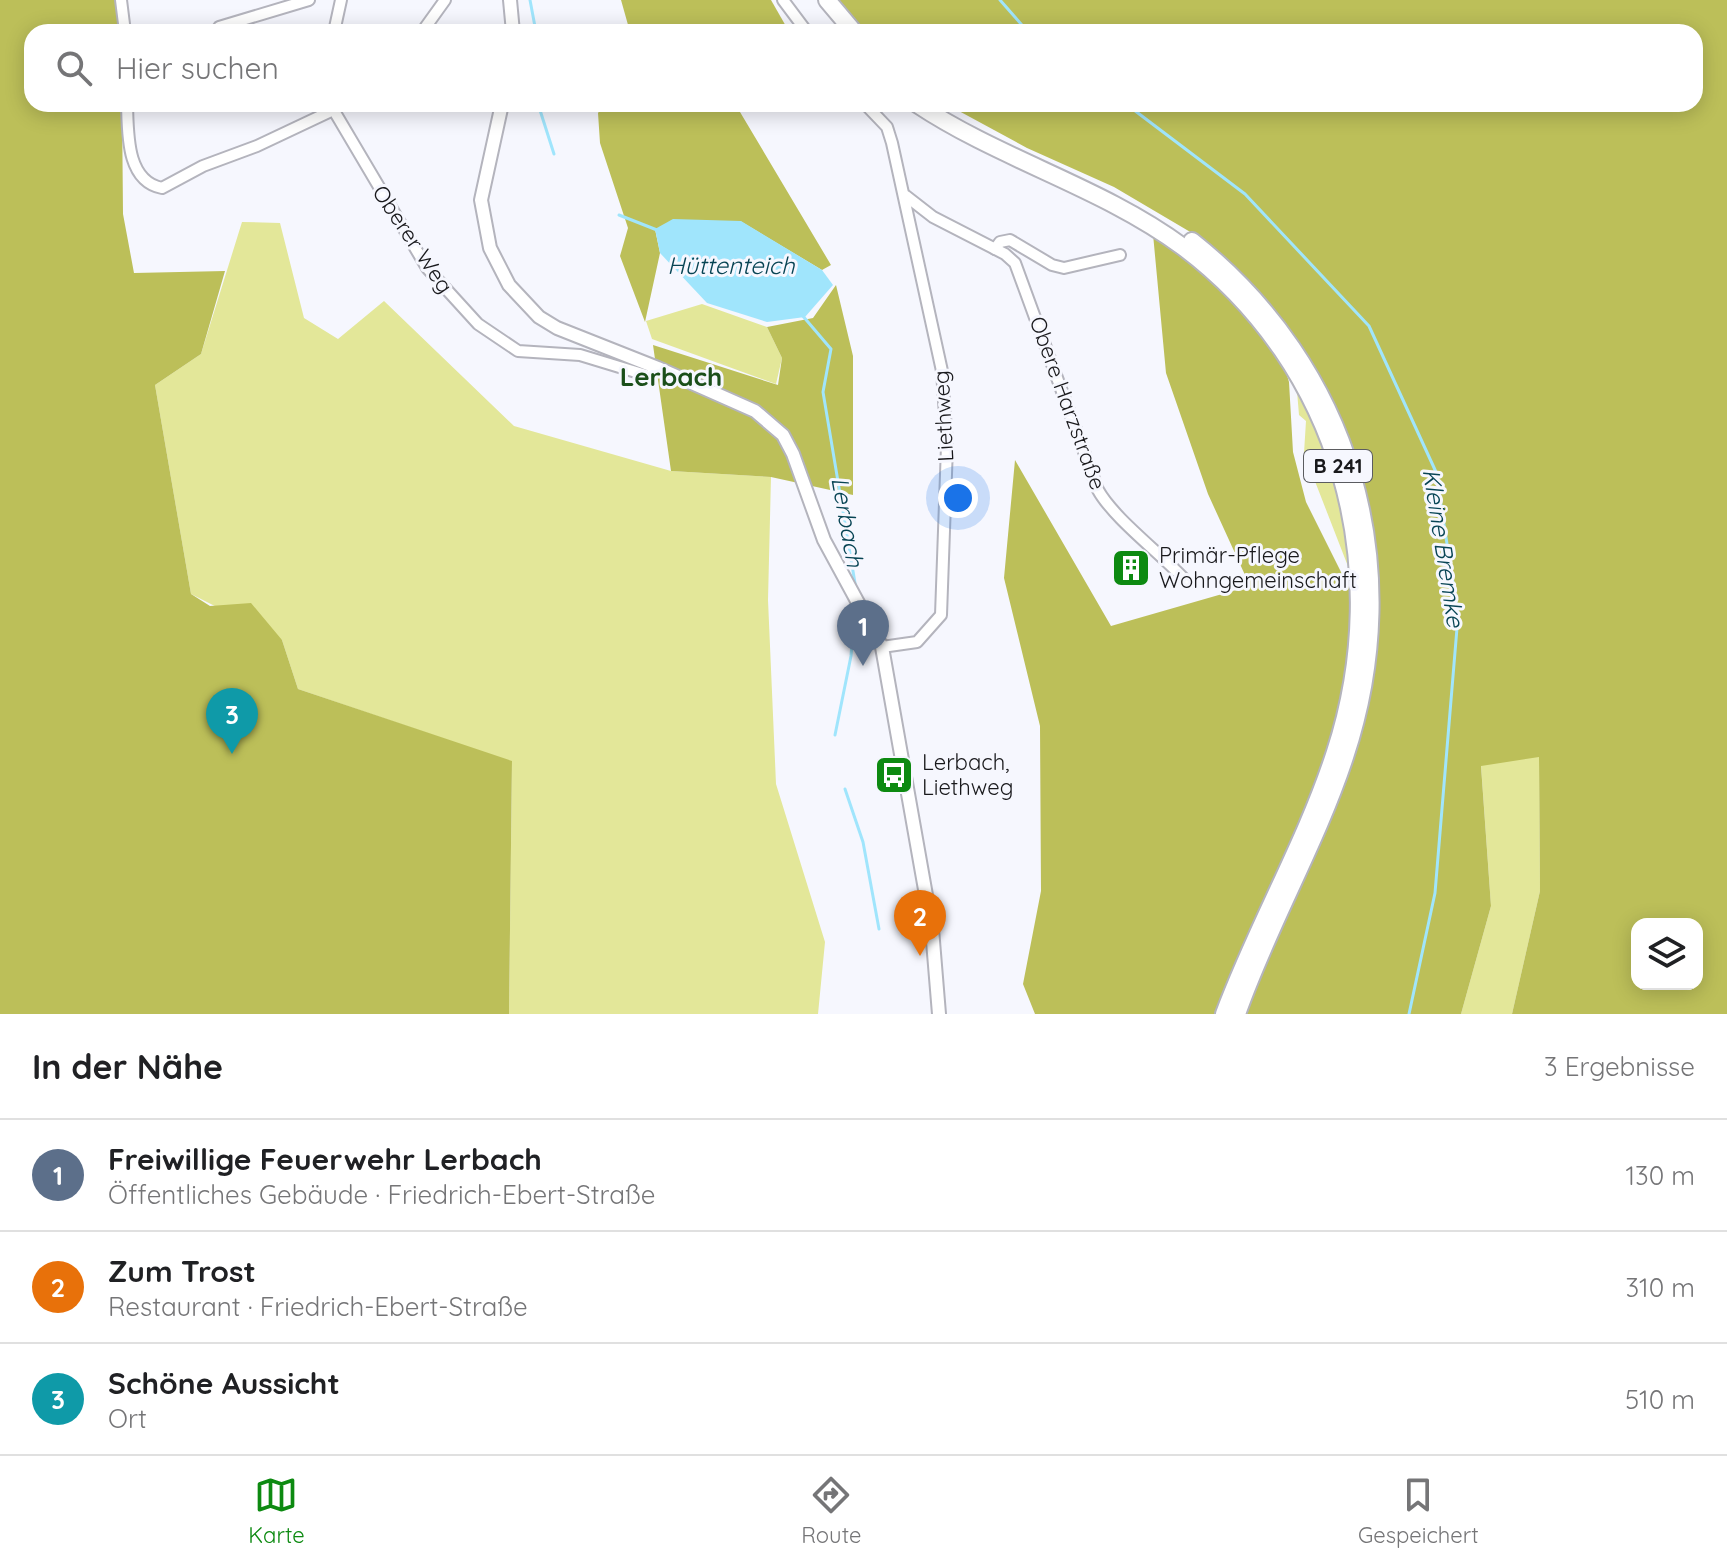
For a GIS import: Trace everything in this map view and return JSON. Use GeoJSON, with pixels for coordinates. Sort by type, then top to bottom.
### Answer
{"type":"FeatureCollection","features":[{"type":"Feature","properties":{"kind":"main road"},"geometry":{"type":"LineString","coordinates":[[813,0],[832,24]]}},
{"type":"Feature","properties":{"kind":"main road"},"geometry":{"type":"LineString","coordinates":[[827,0],[847,24]]}},
{"type":"Feature","properties":{"kind":"main road","name":"B 241"},"geometry":{"type":"LineString","coordinates":[[930,112],[980,142],[1132,215],[1204,265],[1244,303],[1288,360],[1314,406],[1337,460],[1352,521],[1361,590],[1351,693],[1326,778],[1224,1014]]}},
{"type":"Feature","properties":{"kind":"main road","name":"B 241"},"geometry":{"type":"LineString","coordinates":[[950,112],[984,132],[1137,205],[1212,257],[1252,295],[1284,334],[1324,402],[1347,456],[1363,518],[1371,584],[1371,636],[1362,696],[1336,782],[1237,1014]]}},
{"type":"Feature","properties":{"kind":"street"},"geometry":{"type":"LineString","coordinates":[[121,0],[124,24]]}},
{"type":"Feature","properties":{"kind":"street"},"geometry":{"type":"LineString","coordinates":[[229,24],[309,0]]}},
{"type":"Feature","properties":{"kind":"street"},"geometry":{"type":"LineString","coordinates":[[336,24],[341,0]]}},
{"type":"Feature","properties":{"kind":"street"},"geometry":{"type":"LineString","coordinates":[[510,0],[512,24]]}},
{"type":"Feature","properties":{"kind":"street"},"geometry":{"type":"LineString","coordinates":[[783,0],[801,24]]}},
{"type":"Feature","properties":{"kind":"street"},"geometry":{"type":"LineString","coordinates":[[428,24],[444,1]]}},
{"type":"Feature","properties":{"kind":"street"},"geometry":{"type":"LineString","coordinates":[[128,112],[135,167],[142,179],[162,188],[203,166],[257,146],[321,112]]}},
{"type":"Feature","properties":{"kind":"street","name":"Oberer Weg"},"geometry":{"type":"LineString","coordinates":[[331,112],[427,268],[449,296],[488,332],[518,351],[580,355],[649,376],[658,368]]}},
{"type":"Feature","properties":{"kind":"street"},"geometry":{"type":"LineString","coordinates":[[500,112],[481,200],[484,226],[498,270],[522,300],[547,322],[755,411],[783,435],[806,485],[824,540],[882,647],[932,929],[939,1014]]}},
{"type":"Feature","properties":{"kind":"street"},"geometry":{"type":"LineString","coordinates":[[873,112],[887,127],[906,196]]}},
{"type":"Feature","properties":{"kind":"street","name":"Obere Harzstraße"},"geometry":{"type":"LineString","coordinates":[[906,196],[958,232],[995,249],[1015,263],[1025,282],[1105,501],[1161,552],[1188,583]]}},
{"type":"Feature","properties":{"kind":"street","name":"Liethweg"},"geometry":{"type":"LineString","coordinates":[[882,647],[917,642],[941,615],[944,591],[947,446],[942,371],[906,196]]}},
{"type":"Feature","properties":{"kind":"street","name":"Obere Harzstraße"},"geometry":{"type":"LineString","coordinates":[[995,249],[1000,242],[1010,240],[1052,265],[1064,268],[1120,255]]}},
{"type":"Feature","properties":{"kind":"green space"},"geometry":{"type":"Polygon","coordinates":[[[242,222],[280,223],[304,318],[338,339],[384,301],[514,426],[671,471],[771,477],[768,600],[776,784],[825,942],[818,1014],[509,1014],[512,762],[298,689],[282,640],[191,594],[155,385],[201,354],[242,222]]]}},
{"type":"Feature","properties":{"kind":"green space"},"geometry":{"type":"Polygon","coordinates":[[[702,304],[767,327],[782,358],[776,384],[652,339],[646,321],[702,304]]]}},
{"type":"Feature","properties":{"kind":"green space"},"geometry":{"type":"Polygon","coordinates":[[[1297,391],[1334,479],[1345,525],[1351,574],[1304,453],[1306,421],[1299,415],[1297,391]]]}},
{"type":"Feature","properties":{"kind":"green space"},"geometry":{"type":"Polygon","coordinates":[[[1539,756],[1540,891],[1512,1014],[1461,1014],[1491,906],[1481,765],[1539,756]]]}},
{"type":"Feature","properties":{"kind":"shaded area"},"geometry":{"type":"Polygon","coordinates":[[[0,0],[120,0],[121,24],[24,24],[24,112],[122,112],[123,214],[134,273],[225,271],[201,354],[155,385],[191,594],[210,606],[251,603],[282,640],[298,689],[512,761],[509,1014],[0,1014],[0,0]]]}},
{"type":"Feature","properties":{"kind":"shaded area"},"geometry":{"type":"Polygon","coordinates":[[[621,0],[771,0],[785,24],[628,24],[621,0]]]}},
{"type":"Feature","properties":{"kind":"shaded area"},"geometry":{"type":"Polygon","coordinates":[[[837,0],[1727,0],[1727,1014],[1512,1014],[1540,891],[1539,757],[1481,766],[1491,906],[1461,1014],[1242,1014],[1373,666],[1377,611],[1329,399],[1288,330],[1237,271],[1192,233],[1114,187],[1027,148],[961,112],[1703,112],[1703,24],[854,24],[837,0]]]}},
{"type":"Feature","properties":{"kind":"shaded area"},"geometry":{"type":"Polygon","coordinates":[[[740,112],[831,265],[822,270],[740,221],[655,229],[660,253],[645,322],[620,256],[628,228],[600,143],[598,113],[740,112]]]}},
{"type":"Feature","properties":{"kind":"shaded area"},"geometry":{"type":"Polygon","coordinates":[[[1153,234],[1220,287],[1283,362],[1289,382],[1293,452],[1306,502],[1355,600],[1351,659],[1321,776],[1218,1014],[1035,1014],[1023,984],[1041,891],[1040,726],[1004,578],[1015,460],[1111,626],[1250,586],[1208,494],[1166,373],[1153,234]]]}},
{"type":"Feature","properties":{"kind":"shaded area"},"geometry":{"type":"Polygon","coordinates":[[[836,285],[853,356],[853,495],[771,477],[671,471],[653,345],[778,385],[782,358],[767,327],[813,318],[836,285]]]}},
{"type":"Feature","properties":{"kind":"water","name":"Hüttenteich"},"geometry":{"type":"Polygon","coordinates":[[[673,219],[741,221],[822,270],[833,285],[805,317],[767,322],[707,303],[660,253],[655,229],[673,219]]]}},
{"type":"Feature","properties":{"kind":"waterway","name":"Lerbach"},"geometry":{"type":"LineString","coordinates":[[530,0],[534,24]]}},
{"type":"Feature","properties":{"kind":"waterway","name":"Kleine Bremke"},"geometry":{"type":"LineString","coordinates":[[1000,0],[1021,24]]}},
{"type":"Feature","properties":{"kind":"waterway","name":"Lerbach"},"geometry":{"type":"LineString","coordinates":[[541,112],[554,154]]}},
{"type":"Feature","properties":{"kind":"waterway","name":"Kleine Bremke"},"geometry":{"type":"LineString","coordinates":[[1137,112],[1245,194],[1369,326],[1436,472],[1458,616],[1435,893],[1409,1014]]}},
{"type":"Feature","properties":{"kind":"waterway","name":"Lerbach"},"geometry":{"type":"LineString","coordinates":[[619,215],[657,230]]}},
{"type":"Feature","properties":{"kind":"waterway","name":"Lerbach"},"geometry":{"type":"LineString","coordinates":[[802,315],[831,349],[823,392],[856,589]]}},
{"type":"Feature","properties":{"kind":"waterway","name":"Lerbach"},"geometry":{"type":"LineString","coordinates":[[835,735],[851,656],[855,609]]}},
{"type":"Feature","properties":{"kind":"waterway","name":"Lerbach"},"geometry":{"type":"LineString","coordinates":[[845,789],[863,842],[879,929]]}},
{"type":"Feature","properties":{"kind":"place","name":"Primär-Pflege Wohngemeinschaft"},"geometry":{"type":"Point","coordinates":[1131,568]}},
{"type":"Feature","properties":{"kind":"place","name":"Freiwillige Feuerwehr Lerbach"},"geometry":{"type":"Point","coordinates":[863,666]}},
{"type":"Feature","properties":{"kind":"place","name":"Schöne Aussicht"},"geometry":{"type":"Point","coordinates":[232,754]}},
{"type":"Feature","properties":{"kind":"place","name":"Lerbach, Liethweg"},"geometry":{"type":"Point","coordinates":[894,775]}},
{"type":"Feature","properties":{"kind":"place","name":"Zum Trost"},"geometry":{"type":"Point","coordinates":[920,956]}},
{"type":"Feature","properties":{"kind":"district","name":"Lerbach"},"geometry":{"type":"Point","coordinates":[671,377]}}]}
